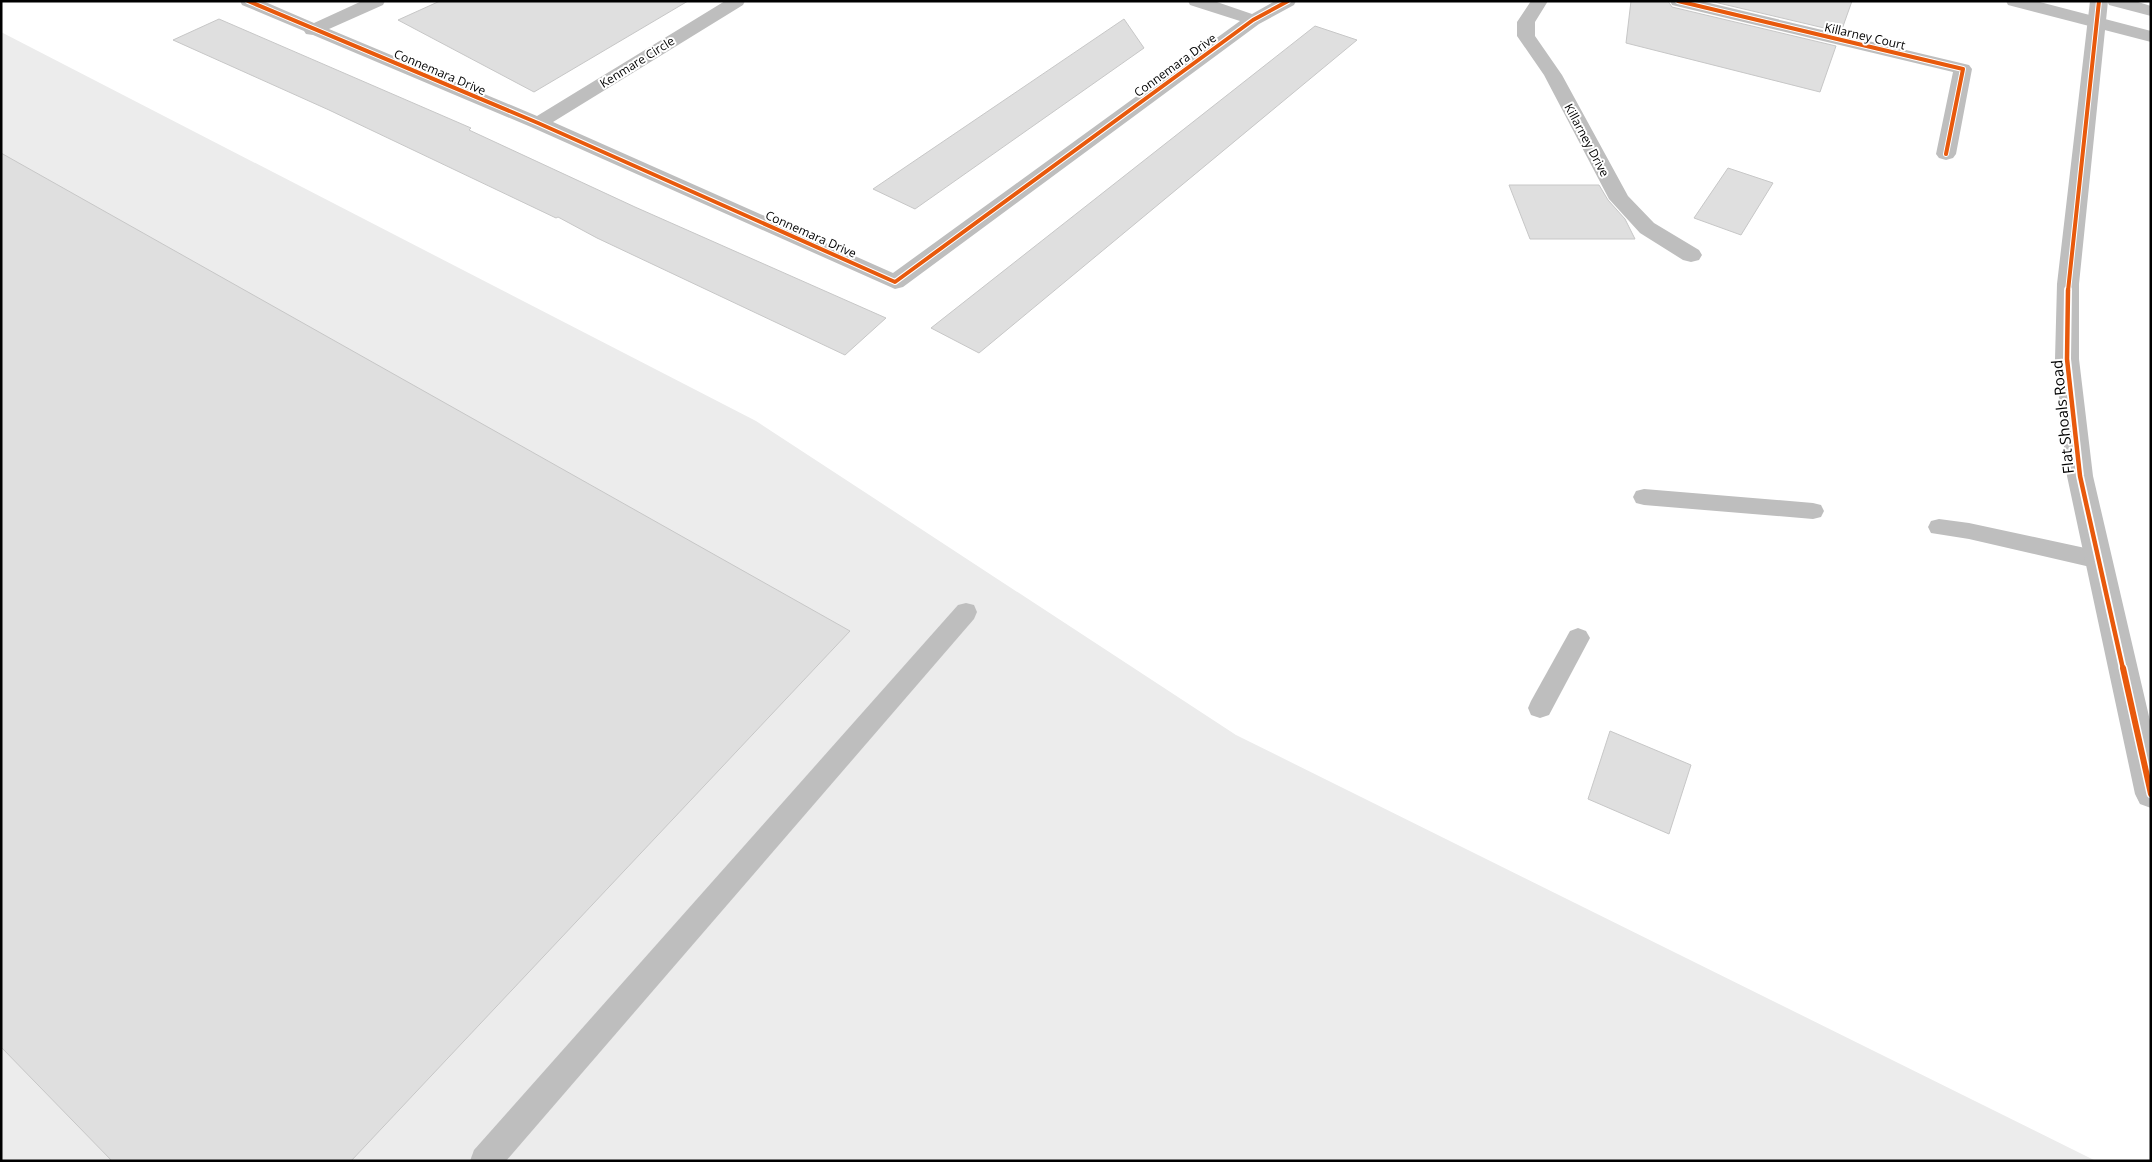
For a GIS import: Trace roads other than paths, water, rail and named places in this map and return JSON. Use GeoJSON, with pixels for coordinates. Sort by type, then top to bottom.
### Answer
{"type":"FeatureCollection","features":[{"type":"Feature","properties":{"kind":"street","name":"Connemara Drive"},"geometry":{"type":"LineString","coordinates":[[248,1],[312,30],[538,124],[895,282],[1253,20]]}},
{"type":"Feature","properties":{"kind":"street"},"geometry":{"type":"LineString","coordinates":[[312,30],[377,1]]}},
{"type":"Feature","properties":{"kind":"street","name":"Kenmare Circle"},"geometry":{"type":"LineString","coordinates":[[538,124],[737,1]]}},
{"type":"Feature","properties":{"kind":"street"},"geometry":{"type":"LineString","coordinates":[[1196,1],[1253,20],[1288,1]]}},
{"type":"Feature","properties":{"kind":"street","name":"Killarney Drive"},"geometry":{"type":"LineString","coordinates":[[1540,1],[1526,22],[1526,36],[1553,75],[1619,199],[1647,228],[1691,256]]}},
{"type":"Feature","properties":{"kind":"street","name":"Killarney Court"},"geometry":{"type":"LineString","coordinates":[[1678,1],[1963,69],[1946,154]]}},
{"type":"Feature","properties":{"kind":"street"},"geometry":{"type":"LineString","coordinates":[[2014,1],[2151,37]]}},
{"type":"Feature","properties":{"kind":"street","name":"Flat Shoals Road"},"geometry":{"type":"LineString","coordinates":[[2099,1],[2068,284],[2067,359],[2080,476],[2151,794]]}},
{"type":"Feature","properties":{"kind":"street"},"geometry":{"type":"LineString","coordinates":[[2115,1],[2151,11]]}},
{"type":"Feature","properties":{"kind":"lane"},"geometry":{"type":"LineString","coordinates":[[1644,497],[1813,511]]}},
{"type":"Feature","properties":{"kind":"lane"},"geometry":{"type":"LineString","coordinates":[[1939,527],[1969,531],[2099,560]]}},
{"type":"Feature","properties":{"kind":"lane"},"geometry":{"type":"LineString","coordinates":[[485,1161],[966,612]]}},
{"type":"Feature","properties":{"kind":"lane"},"geometry":{"type":"LineString","coordinates":[[1540,708],[1578,638]]}}]}
